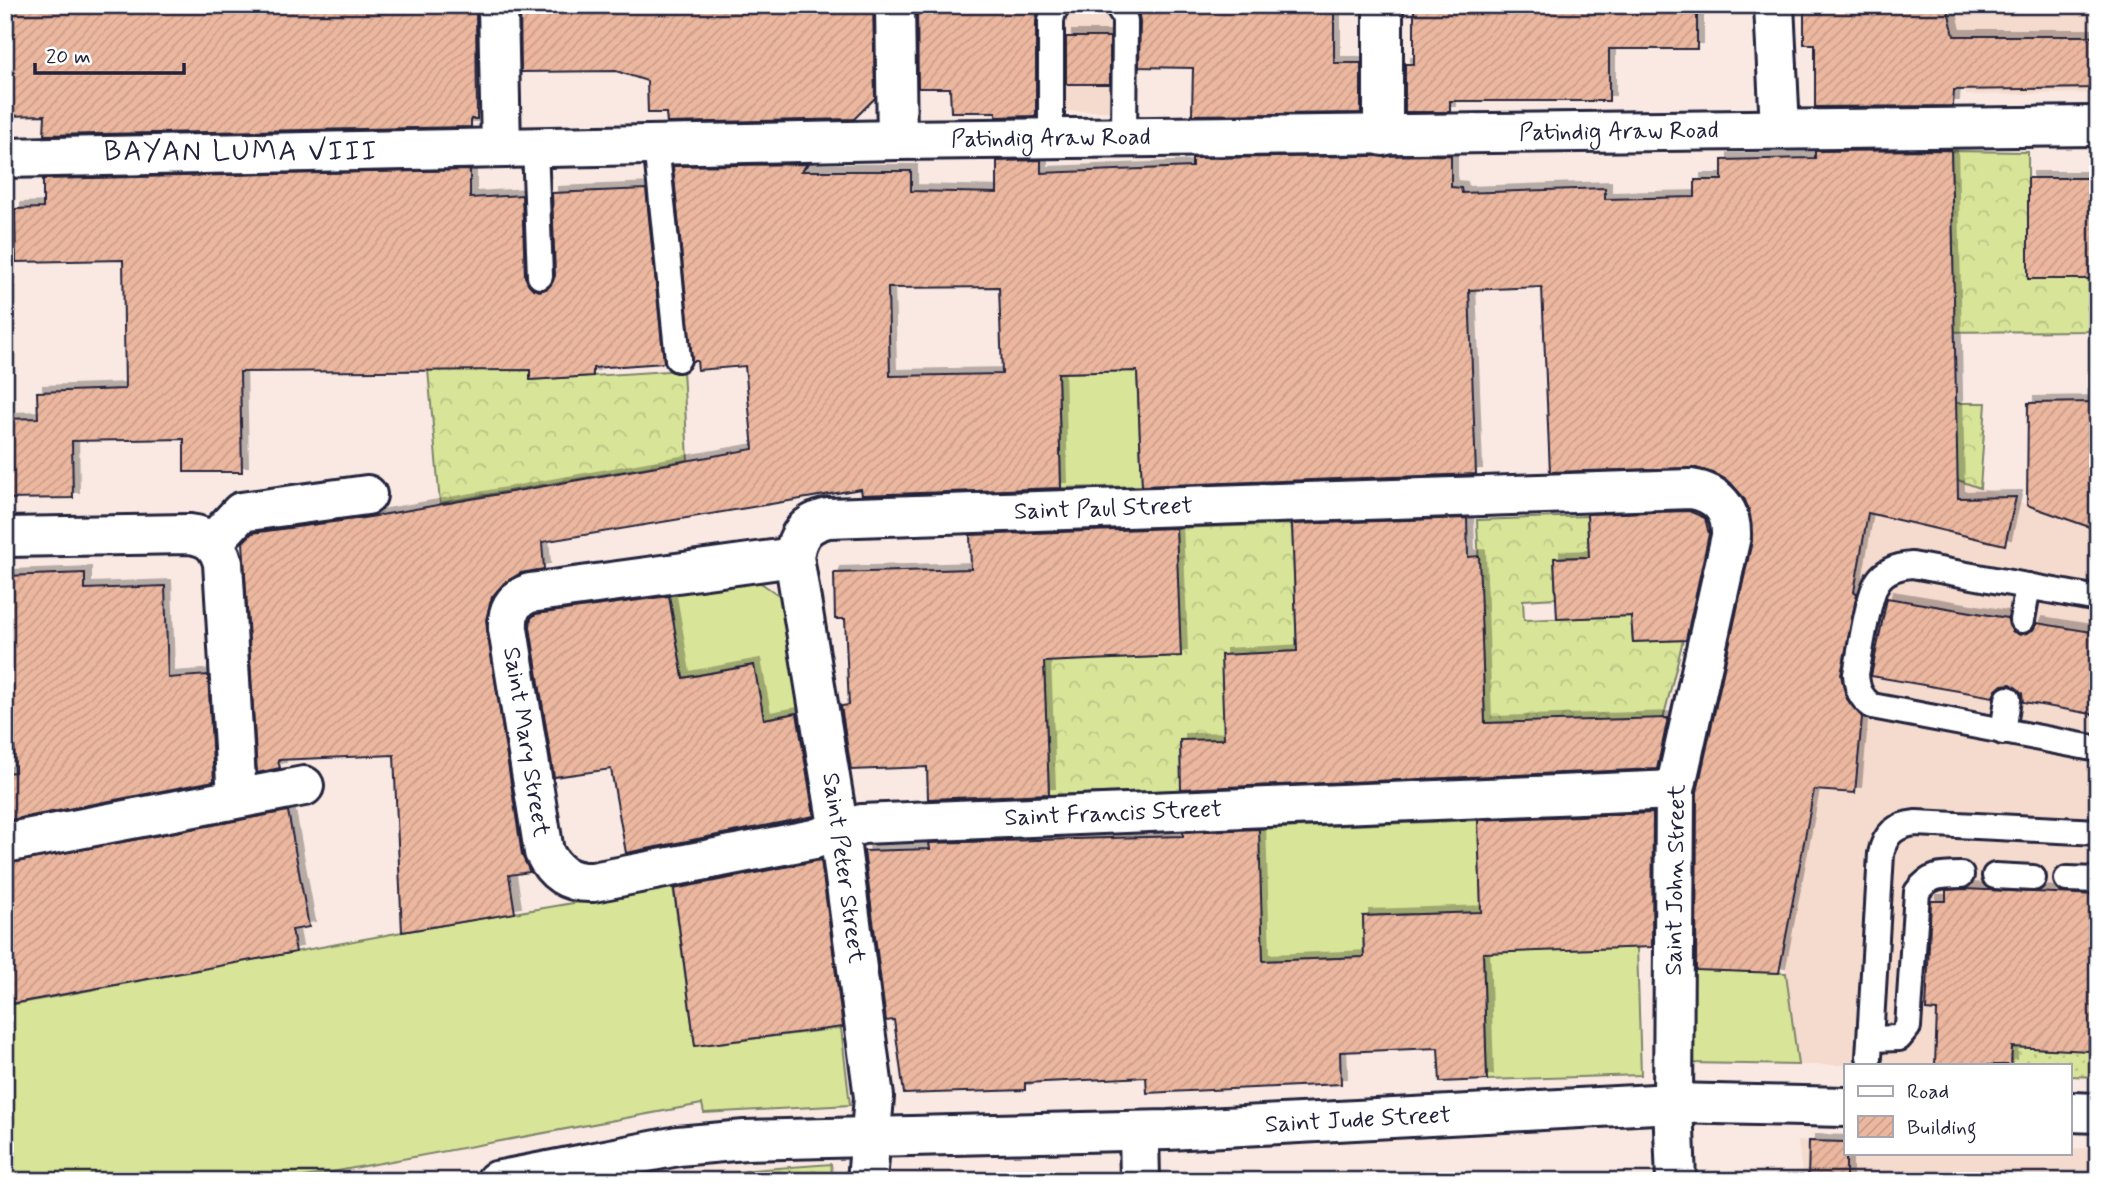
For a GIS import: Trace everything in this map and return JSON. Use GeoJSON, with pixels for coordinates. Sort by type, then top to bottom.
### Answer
{"type":"FeatureCollection","features":[{"type":"Feature","properties":{"kind":"street"},"geometry":{"type":"LineString","coordinates":[[498,5],[518,147]]}},
{"type":"Feature","properties":{"kind":"street"},"geometry":{"type":"LineString","coordinates":[[895,5],[897,140]]}},
{"type":"Feature","properties":{"kind":"street"},"geometry":{"type":"LineString","coordinates":[[1382,136],[1383,5]]}},
{"type":"Feature","properties":{"kind":"street"},"geometry":{"type":"LineString","coordinates":[[1774,5],[1780,128]]}},
{"type":"Feature","properties":{"kind":"street","name":"Patindig Araw Road"},"geometry":{"type":"LineString","coordinates":[[5,158],[897,140],[2098,126]]}},
{"type":"Feature","properties":{"kind":"street","name":"Saint Paul Street"},"geometry":{"type":"LineString","coordinates":[[793,556],[795,542],[802,530],[814,521],[828,518],[1691,489],[1703,491],[1722,504]]}},
{"type":"Feature","properties":{"kind":"street"},"geometry":{"type":"LineString","coordinates":[[213,542],[241,512],[367,495]]}},
{"type":"Feature","properties":{"kind":"street","name":"Saint John Street"},"geometry":{"type":"LineString","coordinates":[[1676,1181],[1673,1103],[1675,790],[1731,536],[1728,513],[1722,504]]}},
{"type":"Feature","properties":{"kind":"street"},"geometry":{"type":"LineString","coordinates":[[5,537],[189,534],[202,536],[213,542],[223,563],[237,799]]}},
{"type":"Feature","properties":{"kind":"street","name":"Saint Mary Street"},"geometry":{"type":"LineString","coordinates":[[559,874],[544,852],[508,629],[508,616],[512,605],[520,597],[530,593],[793,556]]}},
{"type":"Feature","properties":{"kind":"street","name":"Saint Peter Street"},"geometry":{"type":"LineString","coordinates":[[793,556],[839,832],[874,1097],[867,1181]]}},
{"type":"Feature","properties":{"kind":"street"},"geometry":{"type":"LineString","coordinates":[[5,843],[304,786]]}},
{"type":"Feature","properties":{"kind":"street","name":"Saint Francis Street"},"geometry":{"type":"LineString","coordinates":[[559,874],[581,882],[593,882],[801,842],[862,824],[1675,790]]}},
{"type":"Feature","properties":{"kind":"street","name":"Saint Jude Street"},"geometry":{"type":"LineString","coordinates":[[496,1181],[711,1142],[1139,1131],[1673,1103],[1844,1107]]}},
{"type":"Feature","properties":{"kind":"street"},"geometry":{"type":"LineString","coordinates":[[2072,1112],[2098,1113]]}},
{"type":"Feature","properties":{"kind":"street"},"geometry":{"type":"LineString","coordinates":[[1139,1131],[1140,1181]]}},
{"type":"Feature","properties":{"kind":"lane"},"geometry":{"type":"LineString","coordinates":[[1051,138],[1058,61],[1051,21],[1058,5]]}},
{"type":"Feature","properties":{"kind":"lane"},"geometry":{"type":"LineString","coordinates":[[1117,5],[1125,21],[1124,138]]}},
{"type":"Feature","properties":{"kind":"lane"},"geometry":{"type":"LineString","coordinates":[[656,145],[678,359]]}},
{"type":"Feature","properties":{"kind":"lane"},"geometry":{"type":"LineString","coordinates":[[518,147],[540,276]]}},
{"type":"Feature","properties":{"kind":"lane"},"geometry":{"type":"LineString","coordinates":[[2098,599],[1912,565],[1899,566],[1877,581],[1856,674],[1862,699],[1872,706],[2098,749]]}},
{"type":"Feature","properties":{"kind":"lane"},"geometry":{"type":"LineString","coordinates":[[2022,620],[2028,586]]}},
{"type":"Feature","properties":{"kind":"lane"},"geometry":{"type":"LineString","coordinates":[[2003,732],[2008,699]]}},
{"type":"Feature","properties":{"kind":"lane"},"geometry":{"type":"LineString","coordinates":[[1961,875],[1934,876],[1917,892],[1908,1027],[1899,1038],[1870,1048],[1881,855],[1883,841],[1892,831],[1903,824],[1916,823],[2098,832]]}},
{"type":"Feature","properties":{"kind":"lane"},"geometry":{"type":"LineString","coordinates":[[1995,876],[2033,878]]}},
{"type":"Feature","properties":{"kind":"lane"},"geometry":{"type":"LineString","coordinates":[[2067,879],[2098,880]]}},
{"type":"Feature","properties":{"kind":"shaded area"},"geometry":{"type":"Polygon","coordinates":[[[1039,5],[1137,5],[1137,111],[1040,111],[1039,5]]]}},
{"type":"Feature","properties":{"kind":"shaded area"},"geometry":{"type":"Polygon","coordinates":[[[1947,5],[2098,5],[2098,93],[1966,95],[1947,5]]]}},
{"type":"Feature","properties":{"kind":"shaded area"},"geometry":{"type":"Polygon","coordinates":[[[1880,452],[2098,530],[2098,1077],[2072,1076],[2072,1064],[1798,1065],[1783,951],[1880,452]]]}},
{"type":"Feature","properties":{"kind":"shaded area"},"geometry":{"type":"Polygon","coordinates":[[[1798,1141],[1844,1142],[1844,1154],[2072,1154],[2072,1148],[2098,1149],[2098,1181],[1803,1181],[1798,1141]]]}},
{"type":"Feature","properties":{"kind":"green space"},"geometry":{"type":"Polygon","coordinates":[[[1951,151],[2028,152],[2028,278],[2098,279],[2098,331],[1925,332],[1925,403],[1986,403],[1980,488],[1880,452],[1839,272],[1953,269],[1951,151]]]}},
{"type":"Feature","properties":{"kind":"green space"},"geometry":{"type":"Polygon","coordinates":[[[530,368],[531,380],[683,370],[688,460],[440,503],[428,370],[530,368]]]}},
{"type":"Feature","properties":{"kind":"green space"},"geometry":{"type":"Polygon","coordinates":[[[1137,371],[1142,486],[1061,488],[1058,373],[1137,371]]]}},
{"type":"Feature","properties":{"kind":"green space"},"geometry":{"type":"Polygon","coordinates":[[[1587,516],[1589,557],[1554,558],[1556,598],[1523,600],[1524,620],[1631,616],[1633,642],[1683,640],[1650,771],[1648,719],[1565,721],[1566,774],[1527,775],[1525,722],[1485,723],[1477,520],[1587,516]]]}},
{"type":"Feature","properties":{"kind":"green space"},"geometry":{"type":"Polygon","coordinates":[[[1292,524],[1297,652],[1224,739],[1180,741],[1182,790],[1049,795],[1044,661],[1180,656],[1176,528],[1292,524]]]}},
{"type":"Feature","properties":{"kind":"green space"},"geometry":{"type":"Polygon","coordinates":[[[755,579],[780,596],[802,712],[764,719],[753,665],[683,678],[669,595],[755,579]]]}},
{"type":"Feature","properties":{"kind":"green space"},"geometry":{"type":"Polygon","coordinates":[[[1478,820],[1483,952],[1637,947],[1641,1075],[1487,1080],[1483,953],[1412,914],[1363,916],[1364,957],[1263,961],[1258,829],[1478,820]]]}},
{"type":"Feature","properties":{"kind":"green space"},"geometry":{"type":"Polygon","coordinates":[[[673,886],[695,1046],[841,1028],[850,1105],[704,1113],[702,1104],[283,1181],[5,1181],[5,1006],[402,932],[673,886]]]}},
{"type":"Feature","properties":{"kind":"green space"},"geometry":{"type":"Polygon","coordinates":[[[1683,969],[1786,973],[1798,1065],[1688,1063],[1683,969]]]}},
{"type":"Feature","properties":{"kind":"green space"},"geometry":{"type":"Polygon","coordinates":[[[2012,1047],[2098,1051],[2098,1077],[2072,1076],[2072,1064],[2011,1064],[2012,1047]]]}},
{"type":"Feature","properties":{"kind":"green space"},"geometry":{"type":"Polygon","coordinates":[[[831,1164],[833,1181],[712,1181],[712,1178],[751,1170],[831,1164]]]}},
{"type":"Feature","properties":{"kind":"building"},"geometry":{"type":"Polygon","coordinates":[[[5,5],[476,5],[477,119],[471,119],[471,127],[44,135],[45,115],[8,116],[8,101],[5,101],[5,5]]]}},
{"type":"Feature","properties":{"kind":"building"},"geometry":{"type":"Polygon","coordinates":[[[520,5],[873,5],[875,98],[854,119],[667,123],[666,113],[648,113],[647,81],[616,71],[521,72],[520,5]]]}},
{"type":"Feature","properties":{"kind":"building"},"geometry":{"type":"Polygon","coordinates":[[[917,5],[1039,5],[1036,21],[1036,116],[996,117],[996,112],[951,112],[950,88],[918,88],[917,5]]]}},
{"type":"Feature","properties":{"kind":"building"},"geometry":{"type":"Polygon","coordinates":[[[1137,5],[1334,5],[1334,63],[1361,63],[1361,113],[1192,115],[1193,68],[1139,67],[1140,21],[1137,5]]]}},
{"type":"Feature","properties":{"kind":"building"},"geometry":{"type":"Polygon","coordinates":[[[1414,5],[1697,5],[1697,49],[1609,49],[1609,101],[1450,101],[1450,112],[1405,112],[1405,64],[1414,64],[1414,5]]]}},
{"type":"Feature","properties":{"kind":"building"},"geometry":{"type":"Polygon","coordinates":[[[1804,5],[1947,5],[1954,36],[2098,36],[2098,88],[1954,90],[1953,106],[1815,107],[1815,44],[1804,44],[1804,5]]]}},
{"type":"Feature","properties":{"kind":"building"},"geometry":{"type":"Polygon","coordinates":[[[1066,37],[1110,37],[1110,84],[1066,84],[1066,37]]]}},
{"type":"Feature","properties":{"kind":"building"},"geometry":{"type":"Polygon","coordinates":[[[1951,150],[1958,498],[2016,497],[2005,545],[1868,513],[1854,592],[1857,593],[1841,675],[1847,699],[1862,717],[1855,793],[1814,790],[1779,973],[1696,970],[1697,792],[1752,541],[1749,510],[1744,498],[1730,482],[1696,468],[1550,472],[1542,287],[1469,290],[1476,474],[1142,486],[1137,371],[1058,373],[1061,488],[862,495],[861,489],[542,542],[544,569],[521,573],[504,583],[492,597],[486,620],[522,855],[530,872],[509,875],[515,913],[402,932],[394,755],[278,760],[280,768],[257,773],[243,542],[252,533],[370,517],[753,449],[745,366],[698,370],[697,361],[692,361],[673,166],[808,164],[801,171],[911,171],[911,191],[997,193],[997,161],[1041,160],[1041,173],[1192,167],[1192,158],[1451,155],[1451,187],[1461,188],[1462,193],[1605,188],[1605,199],[1695,197],[1695,180],[1722,180],[1722,160],[1815,158],[1815,151],[1951,150]],[[999,287],[888,288],[890,376],[1002,374],[999,287]]]}},
{"type":"Feature","properties":{"kind":"building"},"geometry":{"type":"Polygon","coordinates":[[[470,170],[470,198],[522,195],[525,277],[533,289],[540,291],[548,288],[555,276],[552,193],[646,189],[664,363],[593,368],[593,376],[530,380],[530,370],[240,372],[242,472],[184,472],[184,439],[72,441],[73,498],[5,499],[5,419],[38,418],[37,392],[125,389],[123,260],[16,262],[15,209],[43,208],[43,179],[470,170]]]}},
{"type":"Feature","properties":{"kind":"building"},"geometry":{"type":"Polygon","coordinates":[[[2028,178],[2098,178],[2098,279],[2028,279],[2028,178]]]}},
{"type":"Feature","properties":{"kind":"building"},"geometry":{"type":"Polygon","coordinates":[[[2098,402],[2098,530],[2027,505],[2028,403],[2098,402]]]}},
{"type":"Feature","properties":{"kind":"building"},"geometry":{"type":"Polygon","coordinates":[[[1689,511],[1705,518],[1709,534],[1686,640],[1633,642],[1631,616],[1557,619],[1554,558],[1589,557],[1587,514],[1689,511]]]}},
{"type":"Feature","properties":{"kind":"building"},"geometry":{"type":"Polygon","coordinates":[[[1467,518],[1468,557],[1479,556],[1485,723],[1668,718],[1657,769],[1181,789],[1180,740],[1224,739],[1221,655],[1297,651],[1292,524],[1467,518]]]}},
{"type":"Feature","properties":{"kind":"building"},"geometry":{"type":"Polygon","coordinates":[[[1176,528],[1181,656],[1044,662],[1049,794],[928,799],[927,767],[851,770],[841,706],[849,705],[845,619],[835,619],[834,573],[971,569],[970,535],[1176,528]]]}},
{"type":"Feature","properties":{"kind":"building"},"geometry":{"type":"Polygon","coordinates":[[[85,573],[85,589],[165,586],[168,678],[208,675],[214,781],[5,821],[5,773],[15,772],[12,689],[5,689],[5,576],[85,573]]]}},
{"type":"Feature","properties":{"kind":"building"},"geometry":{"type":"Polygon","coordinates":[[[669,596],[683,678],[754,665],[764,719],[797,713],[814,816],[626,853],[611,769],[554,777],[530,627],[531,618],[536,614],[669,596]]]}},
{"type":"Feature","properties":{"kind":"building"},"geometry":{"type":"Polygon","coordinates":[[[1887,598],[2007,618],[2012,631],[2020,635],[2033,630],[2037,623],[2098,633],[2098,715],[2023,702],[2022,693],[2011,684],[2002,685],[1993,697],[1871,676],[1887,598]]]}},
{"type":"Feature","properties":{"kind":"building"},"geometry":{"type":"Polygon","coordinates":[[[288,811],[309,927],[292,930],[296,952],[5,1005],[5,864],[288,811]]]}},
{"type":"Feature","properties":{"kind":"building"},"geometry":{"type":"Polygon","coordinates":[[[1653,813],[1652,947],[1483,953],[1487,1080],[1440,1082],[1438,1048],[1340,1052],[1341,1084],[1147,1093],[1146,1077],[1025,1083],[1025,1090],[904,1094],[894,1020],[886,1021],[864,851],[930,849],[929,843],[1183,836],[1183,832],[1259,829],[1263,961],[1364,957],[1363,916],[1481,912],[1478,820],[1653,813]]]}},
{"type":"Feature","properties":{"kind":"building"},"geometry":{"type":"Polygon","coordinates":[[[821,860],[843,1027],[695,1046],[674,889],[821,860]]]}},
{"type":"Feature","properties":{"kind":"building"},"geometry":{"type":"Polygon","coordinates":[[[1946,890],[2098,895],[2098,1034],[2090,1034],[2089,1051],[2012,1047],[2011,1064],[1935,1064],[1937,1011],[1926,1010],[1931,901],[1946,901],[1946,890]]]}},
{"type":"Feature","properties":{"kind":"building"},"geometry":{"type":"Polygon","coordinates":[[[1809,1141],[1844,1142],[1846,1181],[1808,1181],[1809,1141]]]}},
{"type":"Feature","properties":{"kind":"district","name":"BAYAN LUMA VIII"},"geometry":{"type":"Point","coordinates":[241,152]}}]}
